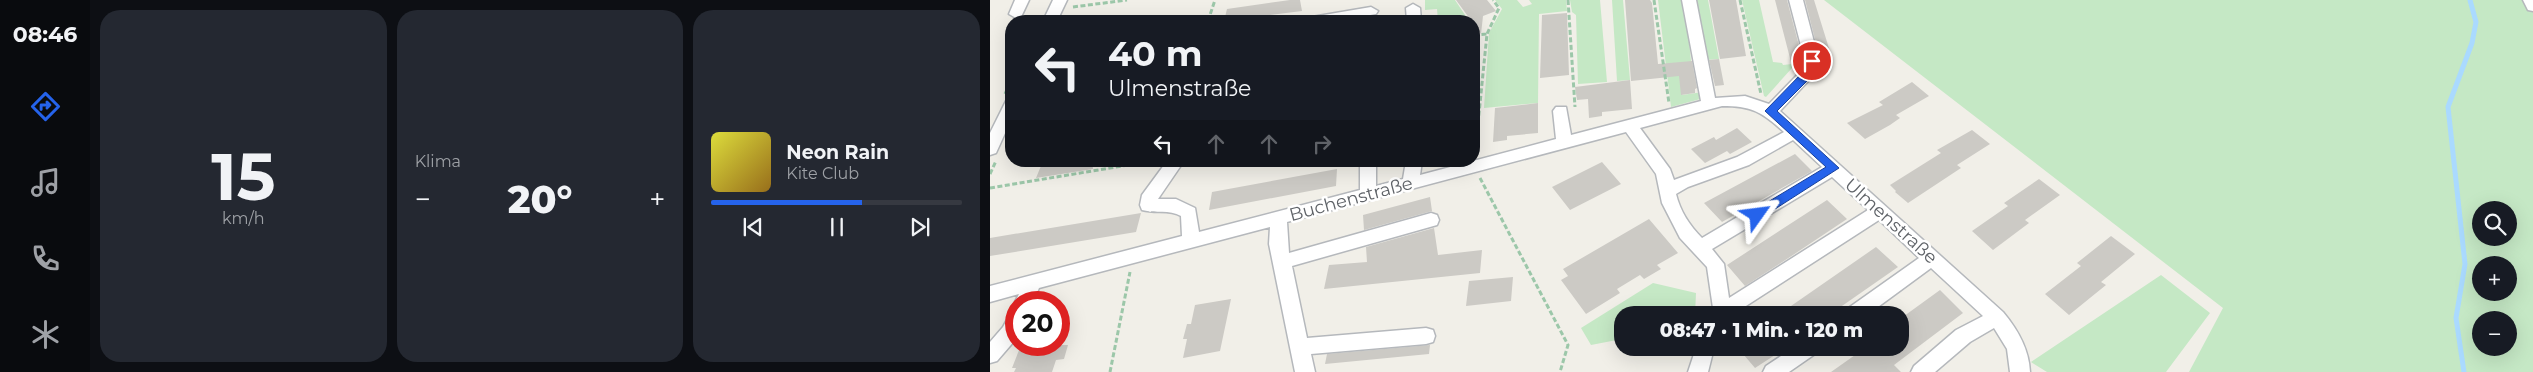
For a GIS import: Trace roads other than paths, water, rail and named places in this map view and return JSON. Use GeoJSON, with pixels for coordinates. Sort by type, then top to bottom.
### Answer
{"type":"FeatureCollection","features":[{"type":"Feature","properties":{"kind":"street"},"geometry":{"type":"LineString","coordinates":[[1016,14],[1022,0]]}},
{"type":"Feature","properties":{"kind":"street"},"geometry":{"type":"LineString","coordinates":[[1688,0],[1709,105]]}},
{"type":"Feature","properties":{"kind":"street"},"geometry":{"type":"LineString","coordinates":[[1770,111],[1808,73],[1812,61],[1796,0]]}},
{"type":"Feature","properties":{"kind":"street"},"geometry":{"type":"LineString","coordinates":[[2530,0],[2533,7]]}},
{"type":"Feature","properties":{"kind":"street"},"geometry":{"type":"LineString","coordinates":[[1055,15],[1064,4]]}},
{"type":"Feature","properties":{"kind":"street"},"geometry":{"type":"LineString","coordinates":[[1347,15],[1371,11]]}},
{"type":"Feature","properties":{"kind":"street","name":"Buchenstraße"},"geometry":{"type":"LineString","coordinates":[[1480,165],[1631,127],[1722,101],[1745,101],[1770,111]]}},
{"type":"Feature","properties":{"kind":"street"},"geometry":{"type":"LineString","coordinates":[[1564,144],[1568,111]]}},
{"type":"Feature","properties":{"kind":"street","name":"Ulmenstraße"},"geometry":{"type":"LineString","coordinates":[[1770,111],[1997,318],[2011,334],[2017,350],[2020,371]]}},
{"type":"Feature","properties":{"kind":"street"},"geometry":{"type":"LineString","coordinates":[[990,149],[1005,118]]}},
{"type":"Feature","properties":{"kind":"street"},"geometry":{"type":"LineString","coordinates":[[1631,127],[1664,173],[1670,203],[1686,232],[1715,264],[1722,306]]}},
{"type":"Feature","properties":{"kind":"street"},"geometry":{"type":"LineString","coordinates":[[1668,191],[1682,183],[1743,161],[1794,133]]}},
{"type":"Feature","properties":{"kind":"street"},"geometry":{"type":"LineString","coordinates":[[1172,167],[1148,200],[1148,205],[1176,205],[1189,213],[1191,242]]}},
{"type":"Feature","properties":{"kind":"street"},"geometry":{"type":"LineString","coordinates":[[1368,167],[1368,194]]}},
{"type":"Feature","properties":{"kind":"street"},"geometry":{"type":"LineString","coordinates":[[1410,183],[1413,167]]}},
{"type":"Feature","properties":{"kind":"street","name":"Buchenstraße"},"geometry":{"type":"LineString","coordinates":[[990,294],[1474,167]]}},
{"type":"Feature","properties":{"kind":"street"},"geometry":{"type":"LineString","coordinates":[[1700,248],[1834,168]]}},
{"type":"Feature","properties":{"kind":"street"},"geometry":{"type":"LineString","coordinates":[[1732,306],[1819,252],[1880,211]]}},
{"type":"Feature","properties":{"kind":"street"},"geometry":{"type":"LineString","coordinates":[[1279,218],[1278,244],[1305,372]]}},
{"type":"Feature","properties":{"kind":"street"},"geometry":{"type":"LineString","coordinates":[[1282,262],[1431,220]]}},
{"type":"Feature","properties":{"kind":"street"},"geometry":{"type":"LineString","coordinates":[[1865,306],[1932,258]]}},
{"type":"Feature","properties":{"kind":"street"},"geometry":{"type":"LineString","coordinates":[[1029,291],[1033,283]]}},
{"type":"Feature","properties":{"kind":"street"},"geometry":{"type":"LineString","coordinates":[[1921,372],[1963,336],[1997,318]]}},
{"type":"Feature","properties":{"kind":"street"},"geometry":{"type":"LineString","coordinates":[[1300,347],[1426,336]]}},
{"type":"Feature","properties":{"kind":"street"},"geometry":{"type":"LineString","coordinates":[[990,355],[1005,338]]}},
{"type":"Feature","properties":{"kind":"street"},"geometry":{"type":"LineString","coordinates":[[1698,372],[1703,356]]}},
{"type":"Feature","properties":{"kind":"street"},"geometry":{"type":"LineString","coordinates":[[1773,372],[1796,356]]}},
{"type":"Feature","properties":{"kind":"waterway"},"geometry":{"type":"LineString","coordinates":[[2464,372],[2456,318],[2465,264],[2448,107],[2472,43],[2476,22],[2470,0]]}}]}
